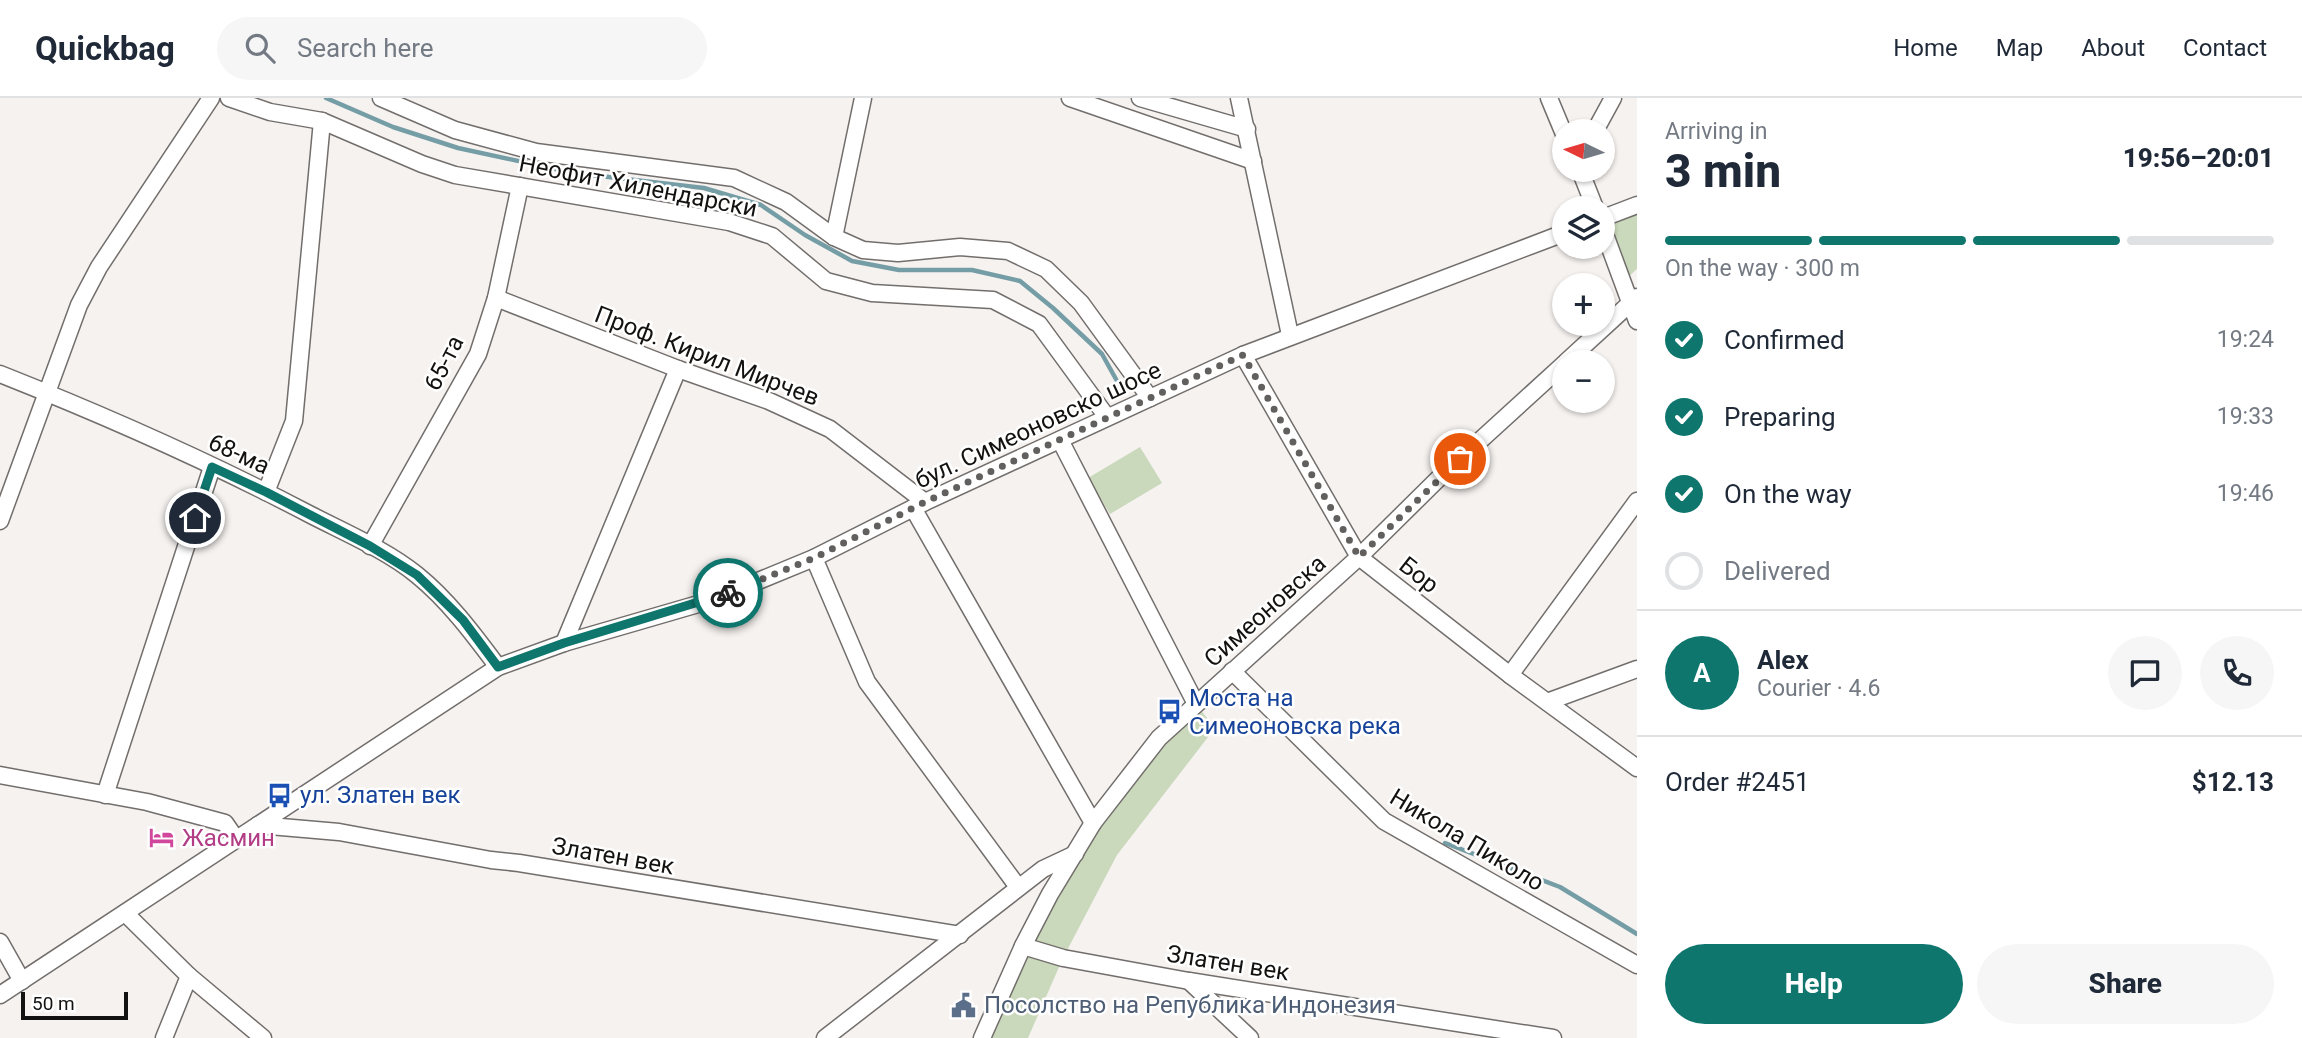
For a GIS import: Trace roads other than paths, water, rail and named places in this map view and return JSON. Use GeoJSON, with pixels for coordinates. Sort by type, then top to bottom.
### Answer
{"type":"FeatureCollection","features":[{"type":"Feature","properties":{"kind":"street"},"geometry":{"type":"LineString","coordinates":[[0,521],[79,305],[99,267],[211,98]]}},
{"type":"Feature","properties":{"kind":"street","name":"Неофит Хилендарски"},"geometry":{"type":"LineString","coordinates":[[229,98],[270,112],[322,121],[455,175],[729,222],[772,236],[826,281],[872,293],[993,300],[1039,324],[1107,417]]}},
{"type":"Feature","properties":{"kind":"street"},"geometry":{"type":"LineString","coordinates":[[834,237],[863,98]]}},
{"type":"Feature","properties":{"kind":"street"},"geometry":{"type":"LineString","coordinates":[[1070,98],[1253,161]]}},
{"type":"Feature","properties":{"kind":"street"},"geometry":{"type":"LineString","coordinates":[[1140,98],[1247,129]]}},
{"type":"Feature","properties":{"kind":"street"},"geometry":{"type":"LineString","coordinates":[[1239,98],[1290,335]]}},
{"type":"Feature","properties":{"kind":"street"},"geometry":{"type":"LineString","coordinates":[[1549,98],[1558,119]]}},
{"type":"Feature","properties":{"kind":"street"},"geometry":{"type":"LineString","coordinates":[[1602,119],[1613,98]]}},
{"type":"Feature","properties":{"kind":"street","name":"Неофит Хилендарски"},"geometry":{"type":"LineString","coordinates":[[390,100],[455,130],[536,152],[734,178],[786,202],[834,237],[863,250],[898,253],[960,247],[1008,251],[1046,269],[1081,303],[1150,398]]}},
{"type":"Feature","properties":{"kind":"street"},"geometry":{"type":"LineString","coordinates":[[266,492],[294,421],[322,121]]}},
{"type":"Feature","properties":{"kind":"street","name":"65-та"},"geometry":{"type":"LineString","coordinates":[[370,546],[478,354],[496,298],[520,186]]}},
{"type":"Feature","properties":{"kind":"street"},"geometry":{"type":"LineString","coordinates":[[1615,213],[1637,205]]}},
{"type":"Feature","properties":{"kind":"street","name":"бул. Симеоновско шосе"},"geometry":{"type":"LineString","coordinates":[[0,995],[498,667],[564,643],[712,600],[814,558],[919,505],[1243,355],[1552,237]]}},
{"type":"Feature","properties":{"kind":"street"},"geometry":{"type":"LineString","coordinates":[[1615,256],[1634,300],[1637,321]]}},
{"type":"Feature","properties":{"kind":"street","name":"Проф. Кирил Мирчев"},"geometry":{"type":"LineString","coordinates":[[496,298],[678,369],[769,401],[830,429],[919,505]]}},
{"type":"Feature","properties":{"kind":"street","name":"Симеоновска"},"geometry":{"type":"LineString","coordinates":[[1579,350],[1634,300]]}},
{"type":"Feature","properties":{"kind":"street","name":"Бор"},"geometry":{"type":"LineString","coordinates":[[1243,355],[1359,557],[1510,675],[1637,768]]}},
{"type":"Feature","properties":{"kind":"street"},"geometry":{"type":"LineString","coordinates":[[564,643],[678,369]]}},
{"type":"Feature","properties":{"kind":"street","name":"68-ма"},"geometry":{"type":"LineString","coordinates":[[0,374],[89,409],[266,492],[370,546],[417,575],[463,620],[498,667]]}},
{"type":"Feature","properties":{"kind":"street","name":"Симеоновска"},"geometry":{"type":"LineString","coordinates":[[982,1038],[1023,946],[1074,854],[1093,823],[1159,738],[1359,557],[1440,477],[1552,375]]}},
{"type":"Feature","properties":{"kind":"street"},"geometry":{"type":"LineString","coordinates":[[1060,440],[1196,704]]}},
{"type":"Feature","properties":{"kind":"street"},"geometry":{"type":"LineString","coordinates":[[105,794],[212,467]]}},
{"type":"Feature","properties":{"kind":"street"},"geometry":{"type":"LineString","coordinates":[[1510,675],[1637,501]]}},
{"type":"Feature","properties":{"kind":"street"},"geometry":{"type":"LineString","coordinates":[[919,505],[1093,823]]}},
{"type":"Feature","properties":{"kind":"street"},"geometry":{"type":"LineString","coordinates":[[814,558],[867,682],[1018,887]]}},
{"type":"Feature","properties":{"kind":"street"},"geometry":{"type":"LineString","coordinates":[[1547,702],[1637,668]]}},
{"type":"Feature","properties":{"kind":"street","name":"Никола Пиколо"},"geometry":{"type":"LineString","coordinates":[[1232,671],[1384,821],[1637,965]]}},
{"type":"Feature","properties":{"kind":"street"},"geometry":{"type":"LineString","coordinates":[[0,775],[147,802],[226,823],[236,839]]}},
{"type":"Feature","properties":{"kind":"street","name":"Златен век"},"geometry":{"type":"LineString","coordinates":[[258,825],[339,832],[491,860],[960,935]]}},
{"type":"Feature","properties":{"kind":"street"},"geometry":{"type":"LineString","coordinates":[[825,1038],[1018,887],[1044,869],[1074,854]]}},
{"type":"Feature","properties":{"kind":"street"},"geometry":{"type":"LineString","coordinates":[[125,913],[189,976],[263,1038]]}},
{"type":"Feature","properties":{"kind":"street"},"geometry":{"type":"LineString","coordinates":[[0,942],[22,981]]}},
{"type":"Feature","properties":{"kind":"street","name":"Златен век"},"geometry":{"type":"LineString","coordinates":[[1023,946],[1063,958],[1189,981],[1553,1038]]}},
{"type":"Feature","properties":{"kind":"street"},"geometry":{"type":"LineString","coordinates":[[164,1038],[189,976]]}},
{"type":"Feature","properties":{"kind":"street"},"geometry":{"type":"LineString","coordinates":[[1189,981],[1250,1038]]}},
{"type":"Feature","properties":{"kind":"waterway"},"geometry":{"type":"LineString","coordinates":[[326,98],[393,127],[458,148],[574,173],[704,188],[761,205],[805,235],[852,261],[899,270],[972,270],[1020,281],[1102,354],[1122,390]]}},
{"type":"Feature","properties":{"kind":"waterway"},"geometry":{"type":"LineString","coordinates":[[1445,843],[1560,887],[1637,934]]}},
{"type":"Feature","properties":{"kind":"place","name":"Моста на Симеоновска река"},"geometry":{"type":"Point","coordinates":[1169,712]}},
{"type":"Feature","properties":{"kind":"place","name":"ул. Златен век"},"geometry":{"type":"Point","coordinates":[280,795]}},
{"type":"Feature","properties":{"kind":"place","name":"Жасмин"},"geometry":{"type":"Point","coordinates":[162,838]}},
{"type":"Feature","properties":{"kind":"place","name":"Посолство на Република Индонезия"},"geometry":{"type":"Point","coordinates":[964,1005]}}]}
